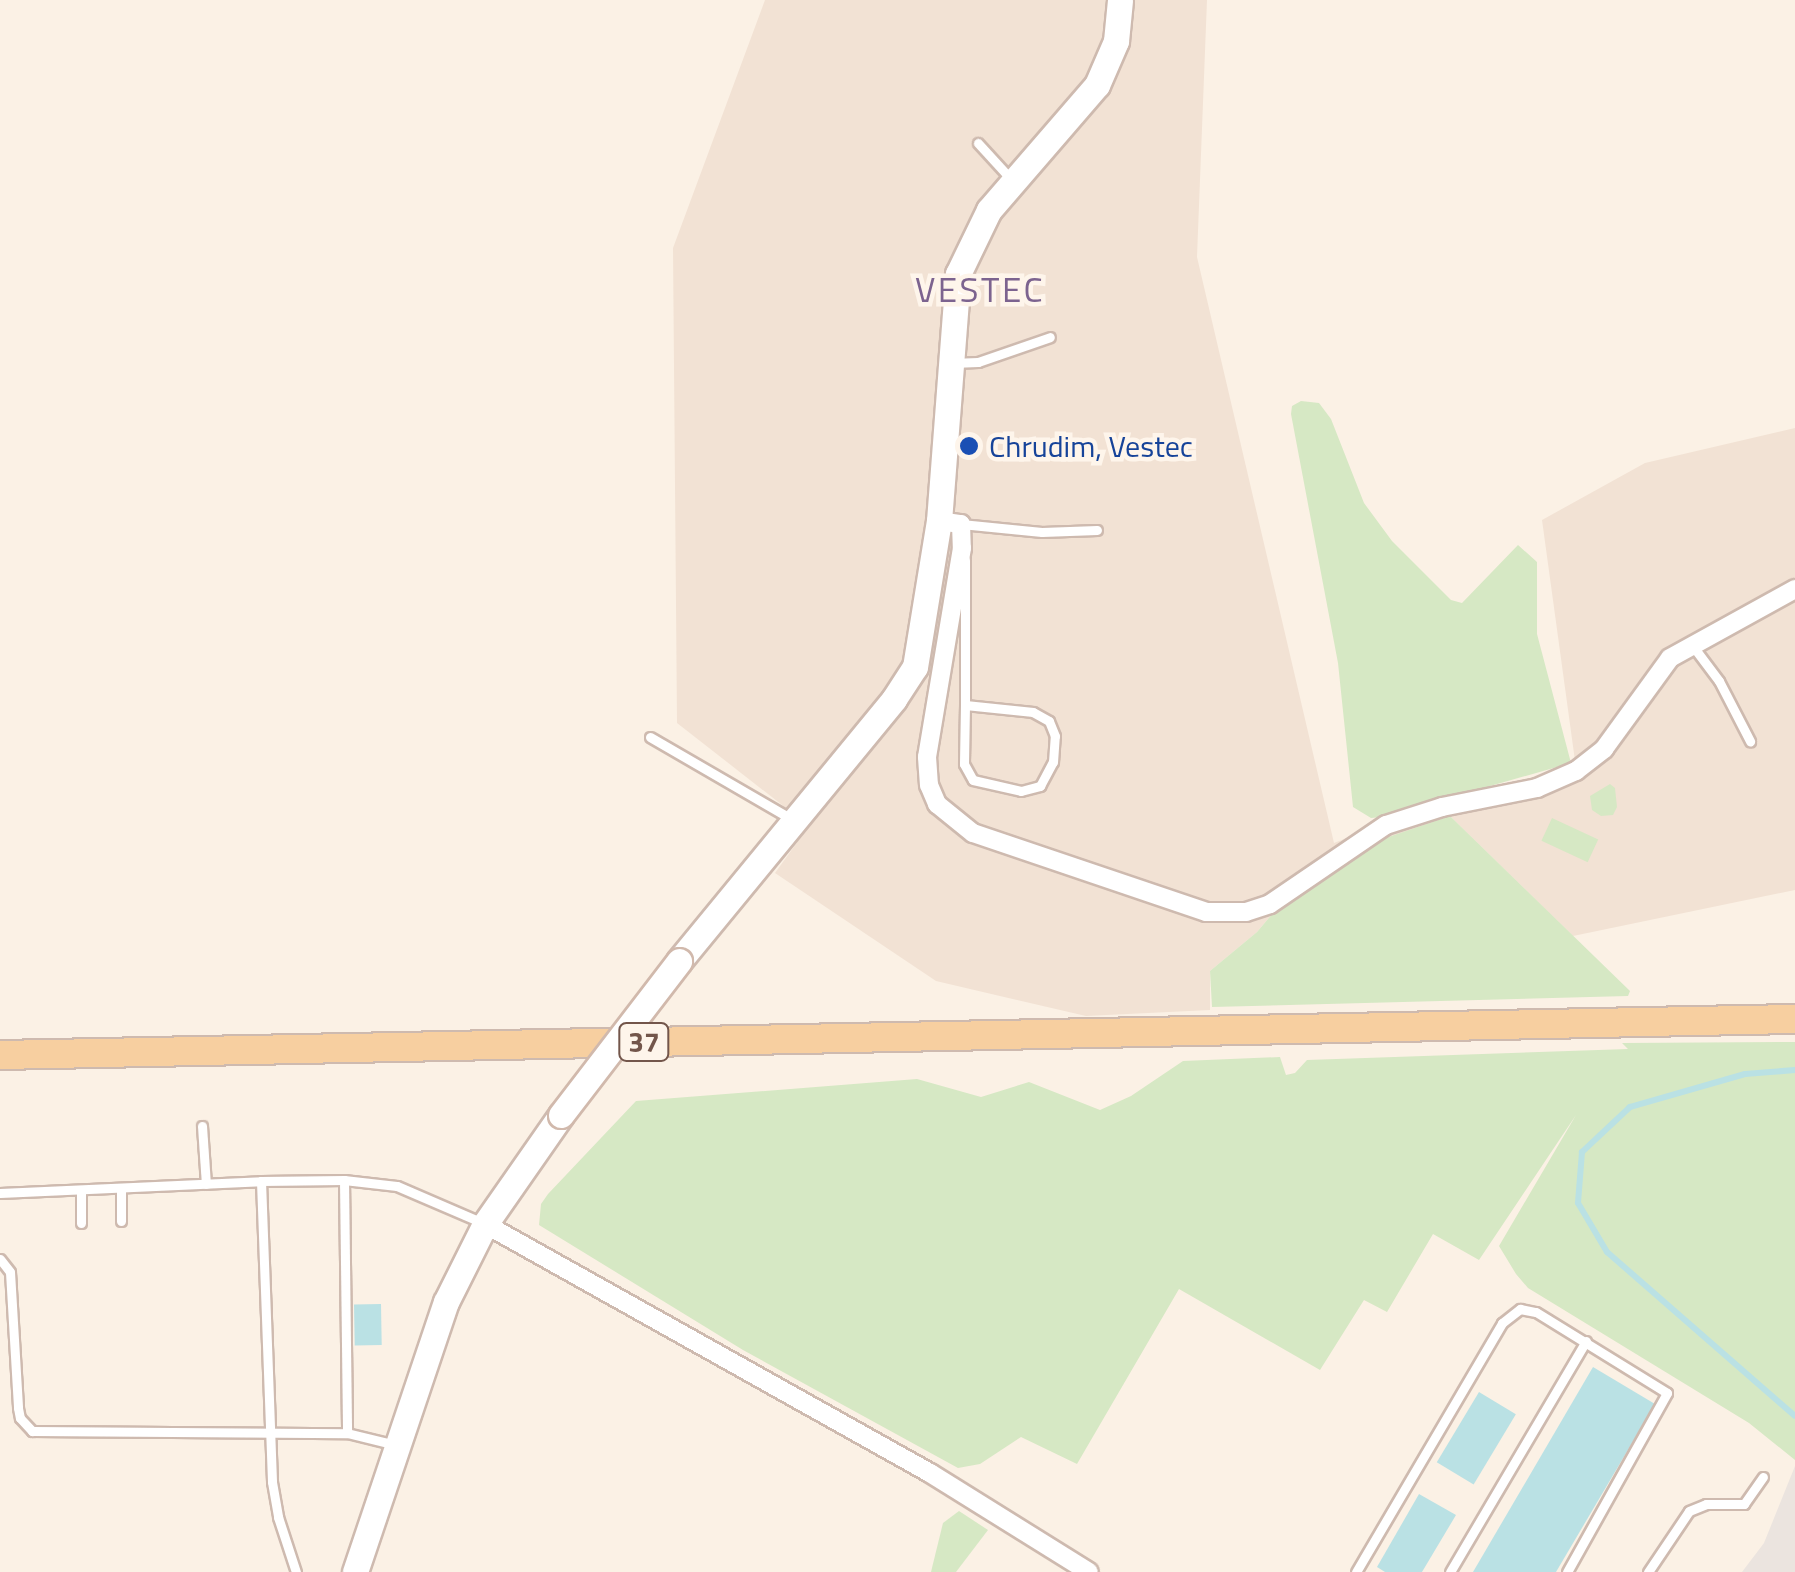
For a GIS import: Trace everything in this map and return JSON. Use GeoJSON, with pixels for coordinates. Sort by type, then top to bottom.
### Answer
{"type":"FeatureCollection","features":[{"type":"Feature","properties":{"kind":"main road","name":"37"},"geometry":{"type":"LineString","coordinates":[[0,1056],[1795,1019]]}},
{"type":"Feature","properties":{"kind":"street"},"geometry":{"type":"LineString","coordinates":[[355,1572],[446,1302],[485,1224],[561,1115],[679,961],[894,699],[915,667],[950,522],[950,363],[958,274],[981,222],[1097,85],[1116,41],[1120,0]]}},
{"type":"Feature","properties":{"kind":"street"},"geometry":{"type":"LineString","coordinates":[[950,522],[961,554],[927,757],[929,785],[937,804],[973,834],[1206,912],[1246,912],[1270,904],[1386,825],[1442,807],[1536,788],[1576,772],[1604,750],[1661,669],[1690,644],[1795,589]]}},
{"type":"Feature","properties":{"kind":"street"},"geometry":{"type":"LineString","coordinates":[[485,1224],[930,1473],[1088,1572]]}},
{"type":"Feature","properties":{"kind":"lane"},"geometry":{"type":"LineString","coordinates":[[978,144],[1014,183]]}},
{"type":"Feature","properties":{"kind":"lane"},"geometry":{"type":"LineString","coordinates":[[950,363],[978,362],[1050,338]]}},
{"type":"Feature","properties":{"kind":"lane"},"geometry":{"type":"LineString","coordinates":[[950,522],[1042,532],[1097,530]]}},
{"type":"Feature","properties":{"kind":"lane"},"geometry":{"type":"LineString","coordinates":[[961,554],[967,571],[964,764],[973,780],[991,788],[1026,792],[1040,786],[1053,762],[1056,736],[1049,721],[1033,712],[965,705]]}},
{"type":"Feature","properties":{"kind":"lane"},"geometry":{"type":"LineString","coordinates":[[1690,644],[1719,682],[1750,740]]}},
{"type":"Feature","properties":{"kind":"lane"},"geometry":{"type":"LineString","coordinates":[[650,736],[795,822]]}},
{"type":"Feature","properties":{"kind":"lane"},"geometry":{"type":"LineString","coordinates":[[202,1126],[206,1184]]}},
{"type":"Feature","properties":{"kind":"lane"},"geometry":{"type":"LineString","coordinates":[[0,1193],[344,1180],[397,1186],[485,1224]]}},
{"type":"Feature","properties":{"kind":"lane"},"geometry":{"type":"LineString","coordinates":[[344,1180],[348,1432]]}},
{"type":"Feature","properties":{"kind":"lane"},"geometry":{"type":"LineString","coordinates":[[261,1181],[268,1432],[274,1500],[296,1572]]}},
{"type":"Feature","properties":{"kind":"lane"},"geometry":{"type":"LineString","coordinates":[[121,1188],[121,1221]]}},
{"type":"Feature","properties":{"kind":"lane"},"geometry":{"type":"LineString","coordinates":[[81,1190],[81,1223]]}},
{"type":"Feature","properties":{"kind":"lane"},"geometry":{"type":"LineString","coordinates":[[0,1259],[10,1272],[18,1408],[20,1418],[32,1431],[348,1432],[396,1446]]}},
{"type":"Feature","properties":{"kind":"lane"},"geometry":{"type":"LineString","coordinates":[[1356,1572],[1508,1316],[1520,1310],[1536,1312],[1658,1384],[1666,1399],[1567,1572]]}},
{"type":"Feature","properties":{"kind":"lane"},"geometry":{"type":"LineString","coordinates":[[1450,1572],[1586,1342]]}},
{"type":"Feature","properties":{"kind":"lane"},"geometry":{"type":"LineString","coordinates":[[1648,1572],[1689,1511],[1706,1504],[1744,1504],[1763,1477]]}},
{"type":"Feature","properties":{"kind":"shaded area"},"geometry":{"type":"Polygon","coordinates":[[[765,0],[1207,0],[1197,257],[1334,843],[1433,804],[1576,768],[1542,520],[1645,463],[1795,428],[1795,890],[1573,936],[1450,816],[1279,906],[1257,932],[1210,971],[1210,1010],[1086,1016],[936,981],[775,873],[809,826],[677,723],[673,248],[765,0]]]}},
{"type":"Feature","properties":{"kind":"shaded area"},"geometry":{"type":"Polygon","coordinates":[[[1795,1466],[1795,1572],[1742,1572],[1764,1543],[1795,1466]]]}},
{"type":"Feature","properties":{"kind":"green space"},"geometry":{"type":"Polygon","coordinates":[[[1301,401],[1319,403],[1331,419],[1364,503],[1392,541],[1451,600],[1462,603],[1518,545],[1537,562],[1537,634],[1571,763],[1382,817],[1371,818],[1353,807],[1338,663],[1291,414],[1292,406],[1301,401]]]}},
{"type":"Feature","properties":{"kind":"green space"},"geometry":{"type":"Polygon","coordinates":[[[1610,784],[1615,788],[1617,807],[1613,815],[1601,816],[1592,810],[1590,796],[1610,784]]]}},
{"type":"Feature","properties":{"kind":"green space"},"geometry":{"type":"Polygon","coordinates":[[[1450,816],[1630,991],[1628,996],[1212,1007],[1210,971],[1257,932],[1279,906],[1371,843],[1450,816]]]}},
{"type":"Feature","properties":{"kind":"green space"},"geometry":{"type":"Polygon","coordinates":[[[1552,818],[1598,840],[1588,862],[1541,841],[1552,818]]]}},
{"type":"Feature","properties":{"kind":"green space"},"geometry":{"type":"Polygon","coordinates":[[[1795,1042],[1795,1460],[1749,1423],[1528,1288],[1516,1274],[1499,1246],[1576,1115],[1479,1260],[1433,1234],[1387,1312],[1364,1300],[1320,1370],[1179,1289],[1077,1464],[1021,1437],[980,1464],[958,1468],[743,1350],[539,1225],[541,1204],[548,1194],[636,1101],[917,1079],[981,1097],[1029,1082],[1100,1110],[1131,1096],[1183,1061],[1280,1057],[1286,1075],[1295,1073],[1307,1060],[1628,1049],[1622,1043],[1795,1042]]]}},
{"type":"Feature","properties":{"kind":"green space"},"geometry":{"type":"Polygon","coordinates":[[[959,1511],[988,1530],[956,1572],[931,1572],[943,1523],[959,1511]]]}},
{"type":"Feature","properties":{"kind":"water"},"geometry":{"type":"Polygon","coordinates":[[[354,1304],[381,1304],[382,1345],[355,1345],[354,1304]]]}},
{"type":"Feature","properties":{"kind":"water"},"geometry":{"type":"Polygon","coordinates":[[[1593,1367],[1655,1404],[1556,1572],[1473,1572],[1593,1367]]]}},
{"type":"Feature","properties":{"kind":"water"},"geometry":{"type":"Polygon","coordinates":[[[1479,1392],[1516,1414],[1474,1484],[1437,1462],[1479,1392]]]}},
{"type":"Feature","properties":{"kind":"water"},"geometry":{"type":"Polygon","coordinates":[[[1419,1494],[1456,1515],[1422,1572],[1385,1572],[1377,1567],[1419,1494]]]}},
{"type":"Feature","properties":{"kind":"waterway"},"geometry":{"type":"LineString","coordinates":[[1795,1070],[1745,1074],[1630,1107],[1582,1152],[1578,1203],[1607,1252],[1795,1416]]}},
{"type":"Feature","properties":{"kind":"place","name":"Chrudim, Vestec"},"geometry":{"type":"Point","coordinates":[969,446]}},
{"type":"Feature","properties":{"kind":"district","name":"VESTEC"},"geometry":{"type":"Point","coordinates":[980,289]}}]}
